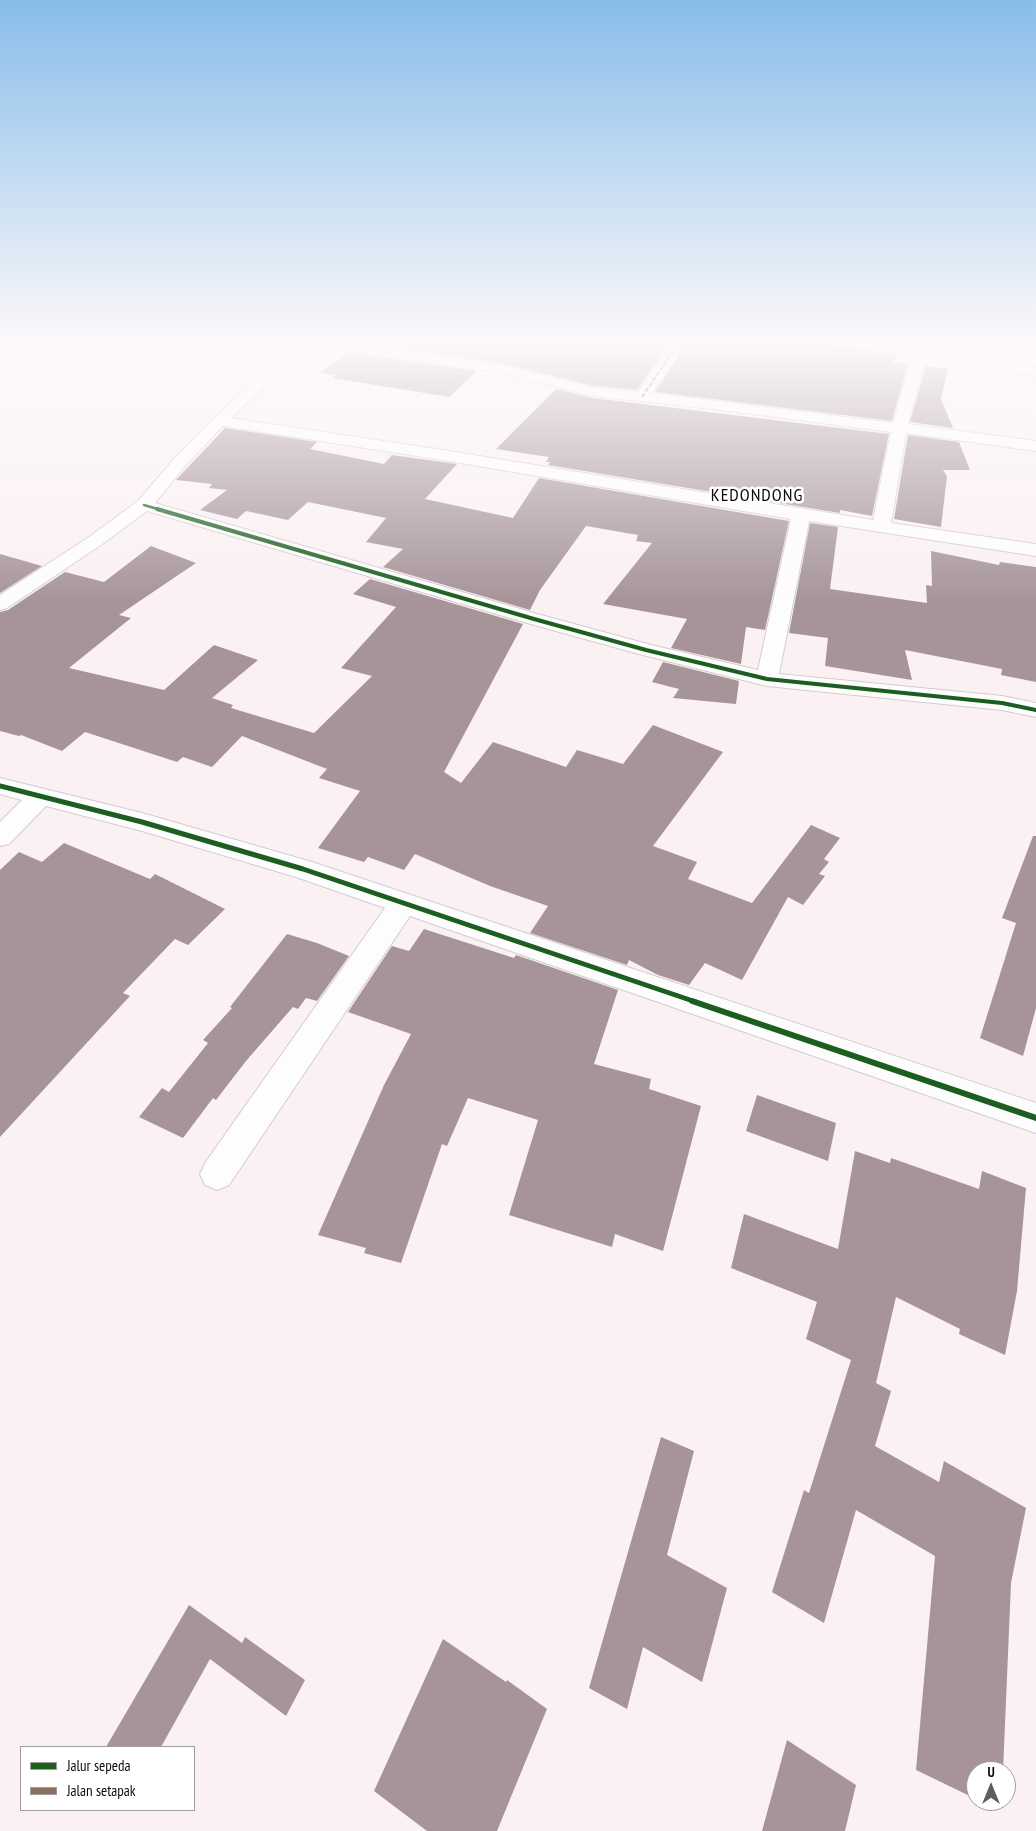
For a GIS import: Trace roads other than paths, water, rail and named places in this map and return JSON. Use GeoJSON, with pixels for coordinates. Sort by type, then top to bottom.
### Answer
{"type":"FeatureCollection","features":[{"type":"Feature","properties":{"kind":"street"},"geometry":{"type":"LineString","coordinates":[[0,604],[95,541],[144,505],[180,462],[211,429]]}},
{"type":"Feature","properties":{"kind":"street"},"geometry":{"type":"LineString","coordinates":[[275,429],[443,455],[801,515],[1036,550]]}},
{"type":"Feature","properties":{"kind":"street"},"geometry":{"type":"LineString","coordinates":[[881,526],[900,429]]}},
{"type":"Feature","properties":{"kind":"street"},"geometry":{"type":"LineString","coordinates":[[924,429],[1036,446]]}},
{"type":"Feature","properties":{"kind":"street"},"geometry":{"type":"LineString","coordinates":[[144,505],[534,619],[766,679],[1002,703],[1036,710]]}},
{"type":"Feature","properties":{"kind":"street"},"geometry":{"type":"LineString","coordinates":[[766,679],[801,515]]}},
{"type":"Feature","properties":{"kind":"street"},"geometry":{"type":"LineString","coordinates":[[0,786],[142,822],[303,869],[1036,1118]]}},
{"type":"Feature","properties":{"kind":"street"},"geometry":{"type":"LineString","coordinates":[[0,837],[40,797]]}},
{"type":"Feature","properties":{"kind":"street"},"geometry":{"type":"LineString","coordinates":[[217,1174],[403,904]]}},
{"type":"Feature","properties":{"kind":"district","name":"KEDONDONG"},"geometry":{"type":"Point","coordinates":[757,496]}}]}
